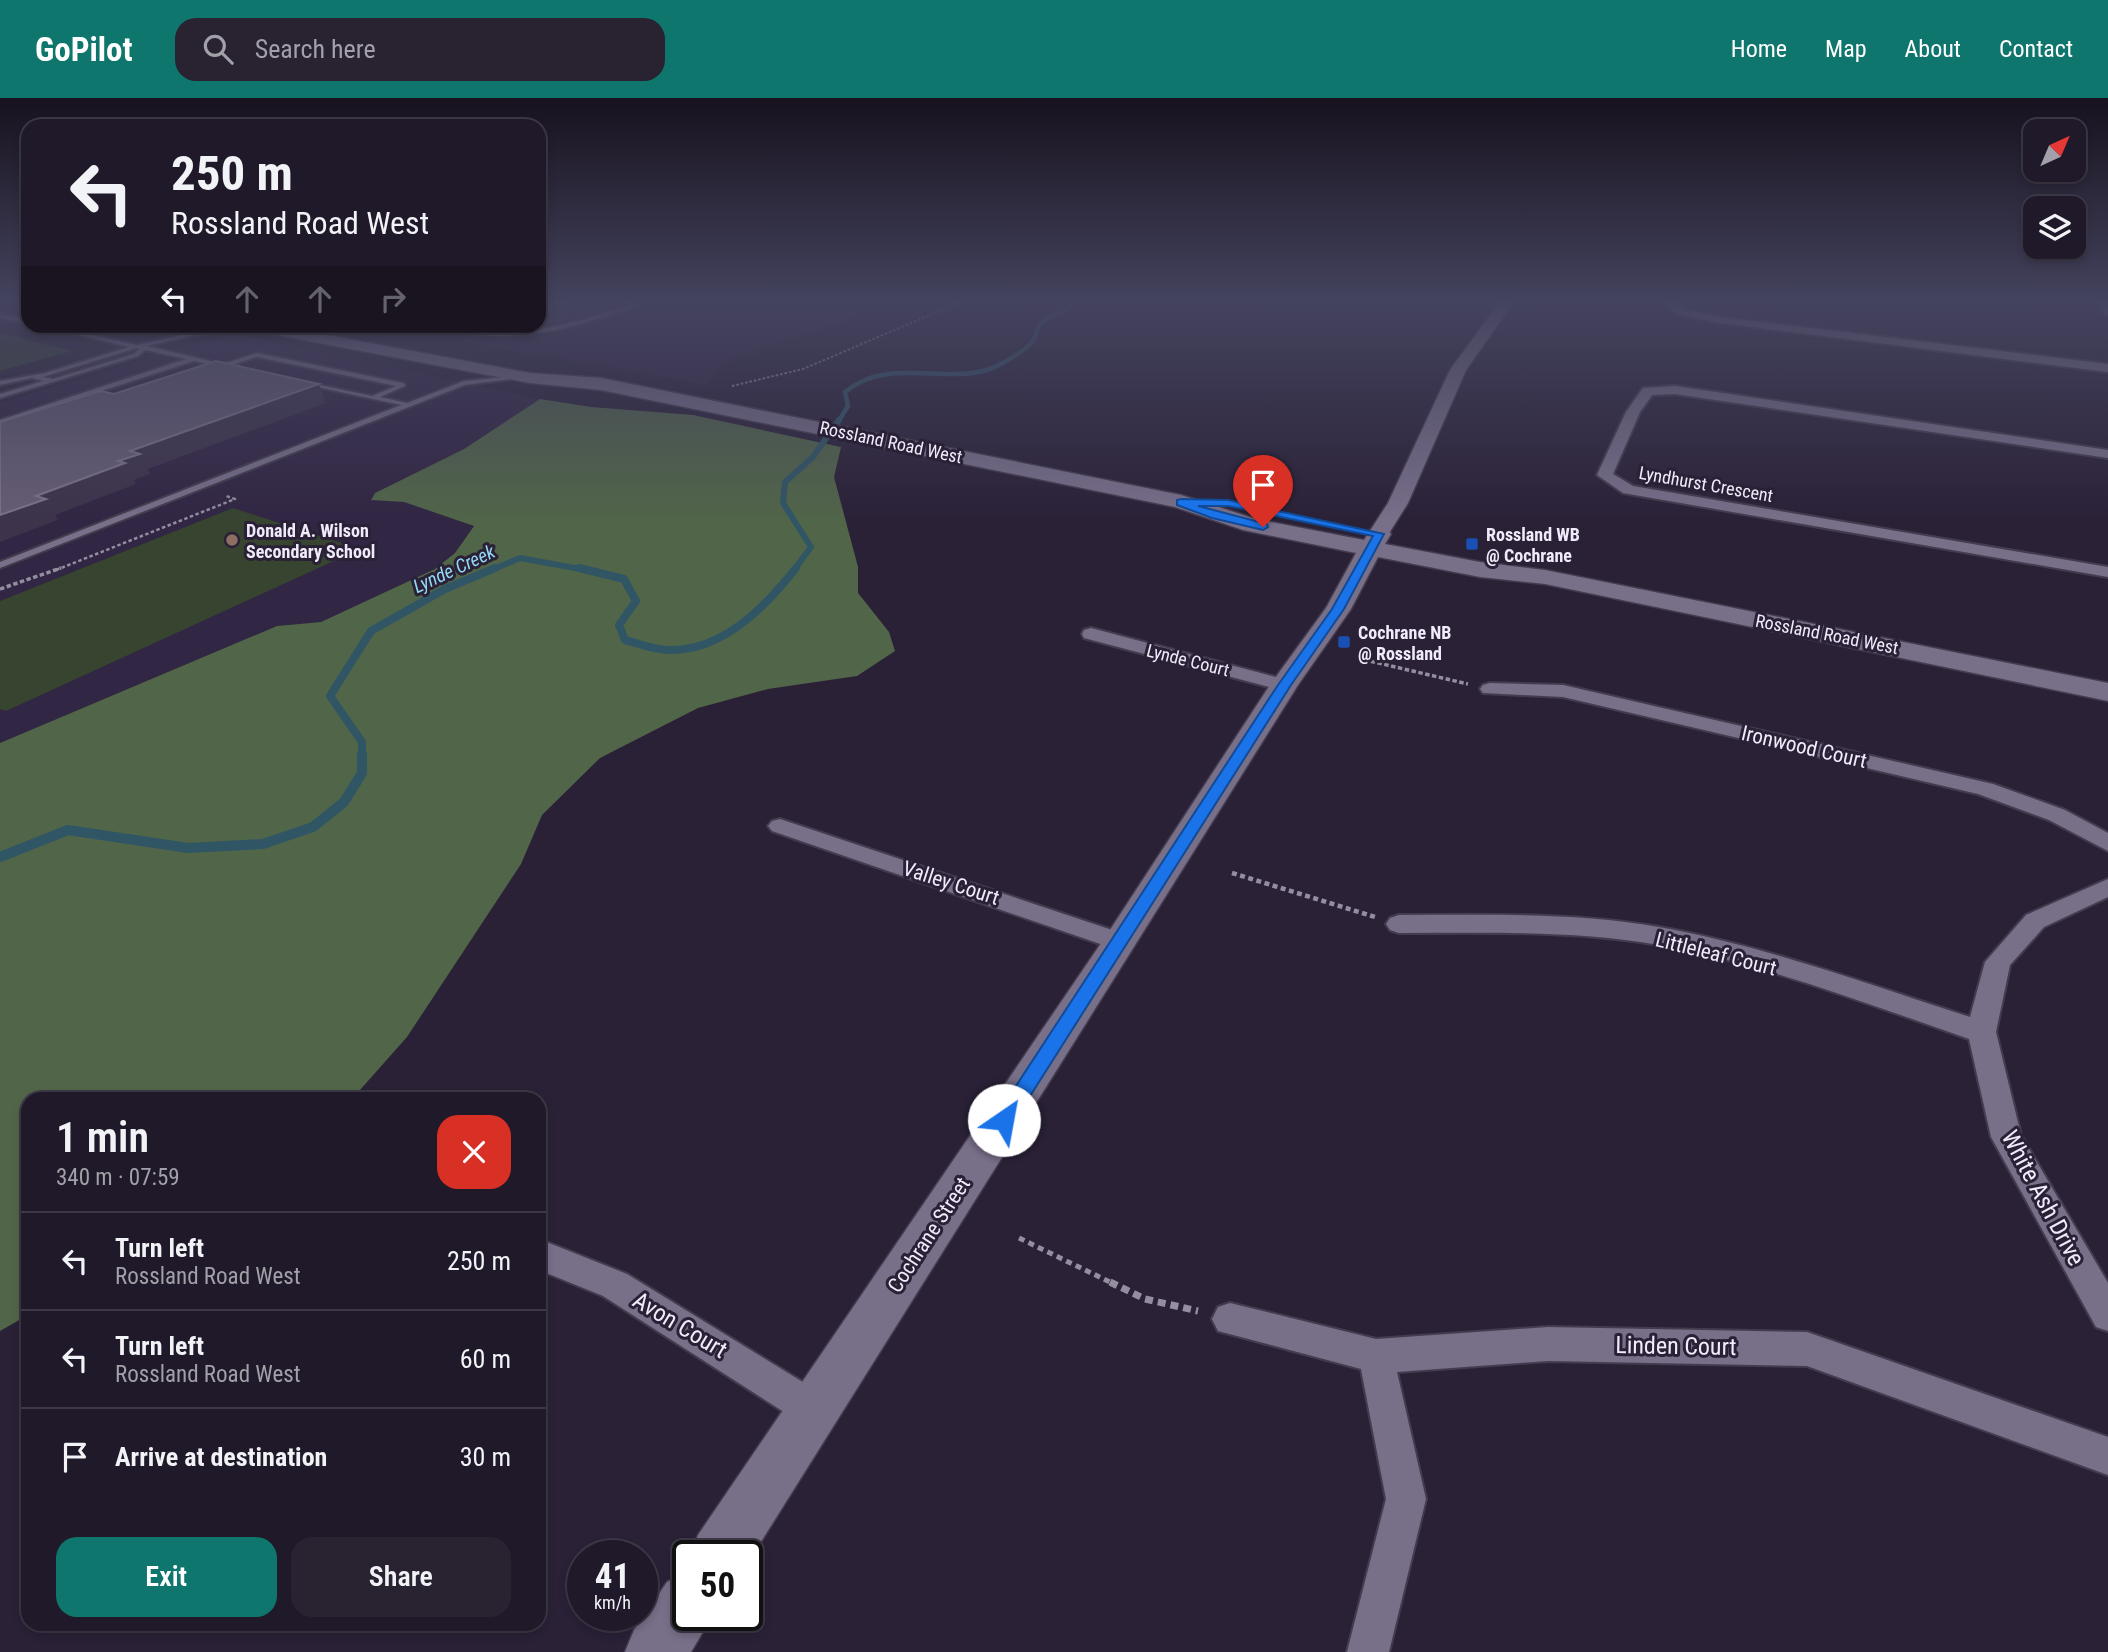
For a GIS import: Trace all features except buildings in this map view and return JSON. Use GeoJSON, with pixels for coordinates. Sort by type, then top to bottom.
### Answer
{"type":"FeatureCollection","features":[{"type":"Feature","properties":{"kind":"main road","name":"Rossland Road West"},"geometry":{"type":"LineString","coordinates":[[517,376],[601,384],[792,421],[1181,502],[1216,516],[1376,542],[1500,574],[1545,577],[2108,692]]}},
{"type":"Feature","properties":{"kind":"main road","name":"Rossland Road West"},"geometry":{"type":"LineString","coordinates":[[574,376],[601,384]]}},
{"type":"Feature","properties":{"kind":"main road","name":"Cochrane Street"},"geometry":{"type":"LineString","coordinates":[[729,1540],[1121,942],[1284,685],[1338,609],[1376,542]]}},
{"type":"Feature","properties":{"kind":"main road"},"geometry":{"type":"LineString","coordinates":[[656,1652],[672,1628]]}},
{"type":"Feature","properties":{"kind":"street","name":"Cochrane Street"},"geometry":{"type":"LineString","coordinates":[[1376,542],[1398,503],[1456,376]]}},
{"type":"Feature","properties":{"kind":"street","name":"Lyndhurst Crescent"},"geometry":{"type":"LineString","coordinates":[[2108,454],[1675,390],[1648,391],[1633,412],[1605,475],[1628,490],[2108,572]]}},
{"type":"Feature","properties":{"kind":"street","name":"Lynde Court"},"geometry":{"type":"LineString","coordinates":[[1091,634],[1284,685]]}},
{"type":"Feature","properties":{"kind":"street","name":"Ironwood Court"},"geometry":{"type":"LineString","coordinates":[[1490,689],[1563,691],[1985,789],[2057,815],[2108,843]]}},
{"type":"Feature","properties":{"kind":"street","name":"Valley Court"},"geometry":{"type":"LineString","coordinates":[[780,826],[1121,942]]}},
{"type":"Feature","properties":{"kind":"street","name":"White Ash Drive"},"geometry":{"type":"LineString","coordinates":[[2108,887],[2035,921],[1998,962],[1986,1004],[1982,1032],[2006,1137],[2108,1315]]}},
{"type":"Feature","properties":{"kind":"street","name":"Littleleaf Court"},"geometry":{"type":"LineString","coordinates":[[1399,924],[1540,924],[1609,930],[1695,944],[1982,1032]]}},
{"type":"Feature","properties":{"kind":"street","name":"Avon Court"},"geometry":{"type":"LineString","coordinates":[[546,1257],[615,1285],[814,1410]]}},
{"type":"Feature","properties":{"kind":"street","name":"Linden Court"},"geometry":{"type":"LineString","coordinates":[[1230,1319],[1376,1356],[1548,1344],[1807,1349],[2108,1456]]}},
{"type":"Feature","properties":{"kind":"street"},"geometry":{"type":"LineString","coordinates":[[1368,1652],[1406,1499],[1376,1356]]}},
{"type":"Feature","properties":{"kind":"lane"},"geometry":{"type":"LineString","coordinates":[[0,383],[37,376]]}},
{"type":"Feature","properties":{"kind":"lane"},"geometry":{"type":"LineString","coordinates":[[41,376],[35,378],[53,380]]}},
{"type":"Feature","properties":{"kind":"lane"},"geometry":{"type":"LineString","coordinates":[[0,396],[68,376]]}},
{"type":"Feature","properties":{"kind":"lane"},"geometry":{"type":"LineString","coordinates":[[136,376],[142,377]]}},
{"type":"Feature","properties":{"kind":"lane"},"geometry":{"type":"LineString","coordinates":[[0,422],[146,376]]}},
{"type":"Feature","properties":{"kind":"lane"},"geometry":{"type":"LineString","coordinates":[[357,376],[403,385],[372,398]]}},
{"type":"Feature","properties":{"kind":"lane"},"geometry":{"type":"LineString","coordinates":[[464,383],[467,376]]}},
{"type":"Feature","properties":{"kind":"lane"},"geometry":{"type":"LineString","coordinates":[[0,565],[464,383],[497,377],[530,378]]}},
{"type":"Feature","properties":{"kind":"lane"},"geometry":{"type":"LineString","coordinates":[[299,382],[408,405]]}},
{"type":"Feature","properties":{"kind":"path"},"geometry":{"type":"LineString","coordinates":[[726,387],[775,376]]}},
{"type":"Feature","properties":{"kind":"path"},"geometry":{"type":"LineString","coordinates":[[0,589],[97,556],[235,499],[199,488]]}},
{"type":"Feature","properties":{"kind":"path"},"geometry":{"type":"LineString","coordinates":[[1357,659],[1490,689]]}},
{"type":"Feature","properties":{"kind":"path"},"geometry":{"type":"LineString","coordinates":[[1232,873],[1399,924]]}},
{"type":"Feature","properties":{"kind":"path"},"geometry":{"type":"LineString","coordinates":[[1018,1238],[1145,1299],[1230,1319]]}},
{"type":"Feature","properties":{"kind":"shaded area","name":"Donald A. Wilson Secondary School"},"geometry":{"type":"Polygon","coordinates":[[[91,376],[430,376],[540,399],[464,449],[375,493],[371,499],[404,502],[474,526],[455,553],[436,569],[321,622],[277,626],[0,743],[0,403],[91,376]]]}},
{"type":"Feature","properties":{"kind":"shaded area"},"geometry":{"type":"Polygon","coordinates":[[[653,376],[716,376],[706,385],[653,376]]]}},
{"type":"Feature","properties":{"kind":"green space"},"geometry":{"type":"Polygon","coordinates":[[[540,399],[591,407],[693,415],[841,447],[834,477],[858,567],[858,593],[889,632],[895,651],[857,676],[768,689],[698,708],[600,758],[542,815],[521,864],[407,1037],[358,1092],[21,1092],[21,1319],[0,1331],[0,743],[277,626],[321,622],[435,569],[455,553],[474,526],[404,502],[371,500],[375,493],[464,449],[540,399]]]}},
{"type":"Feature","properties":{"kind":"green space"},"geometry":{"type":"Polygon","coordinates":[[[233,508],[360,549],[6,711],[0,709],[0,601],[233,508]]]}},
{"type":"Feature","properties":{"kind":"waterway","name":"Lynde Creek"},"geometry":{"type":"LineString","coordinates":[[838,422],[848,406],[845,392],[863,381],[881,376]]}},
{"type":"Feature","properties":{"kind":"waterway","name":"Lynde Creek"},"geometry":{"type":"LineString","coordinates":[[794,570],[811,547],[783,503],[785,482],[813,457],[839,420]]}},
{"type":"Feature","properties":{"kind":"waterway","name":"Lynde Creek"},"geometry":{"type":"LineString","coordinates":[[491,570],[520,558],[586,570]]}},
{"type":"Feature","properties":{"kind":"waterway","name":"Lynde Creek"},"geometry":{"type":"LineString","coordinates":[[0,857],[68,830],[188,848],[263,844],[313,827],[344,802],[362,773],[362,742],[330,696],[371,631],[445,589],[495,568]]}},
{"type":"Feature","properties":{"kind":"waterway","name":"Lynde Creek"},"geometry":{"type":"LineString","coordinates":[[579,568],[624,579],[636,601],[619,625],[625,640],[667,650],[692,648],[727,634],[758,610],[796,568]]}},
{"type":"Feature","properties":{"kind":"place","name":"Donald A. Wilson Secondary School"},"geometry":{"type":"Point","coordinates":[232,540]}},
{"type":"Feature","properties":{"kind":"place","name":"Rossland WB @ Cochrane"},"geometry":{"type":"Point","coordinates":[1472,544]}},
{"type":"Feature","properties":{"kind":"place","name":"Cochrane NB @ Rossland"},"geometry":{"type":"Point","coordinates":[1344,642]}},
{"type":"Feature","properties":{"kind":"route"},"geometry":{"type":"LineString","coordinates":[[1004,1120],[1284,685],[1338,609],[1379,534],[1228,503],[1181,502],[1216,516],[1263,527]]}}]}
